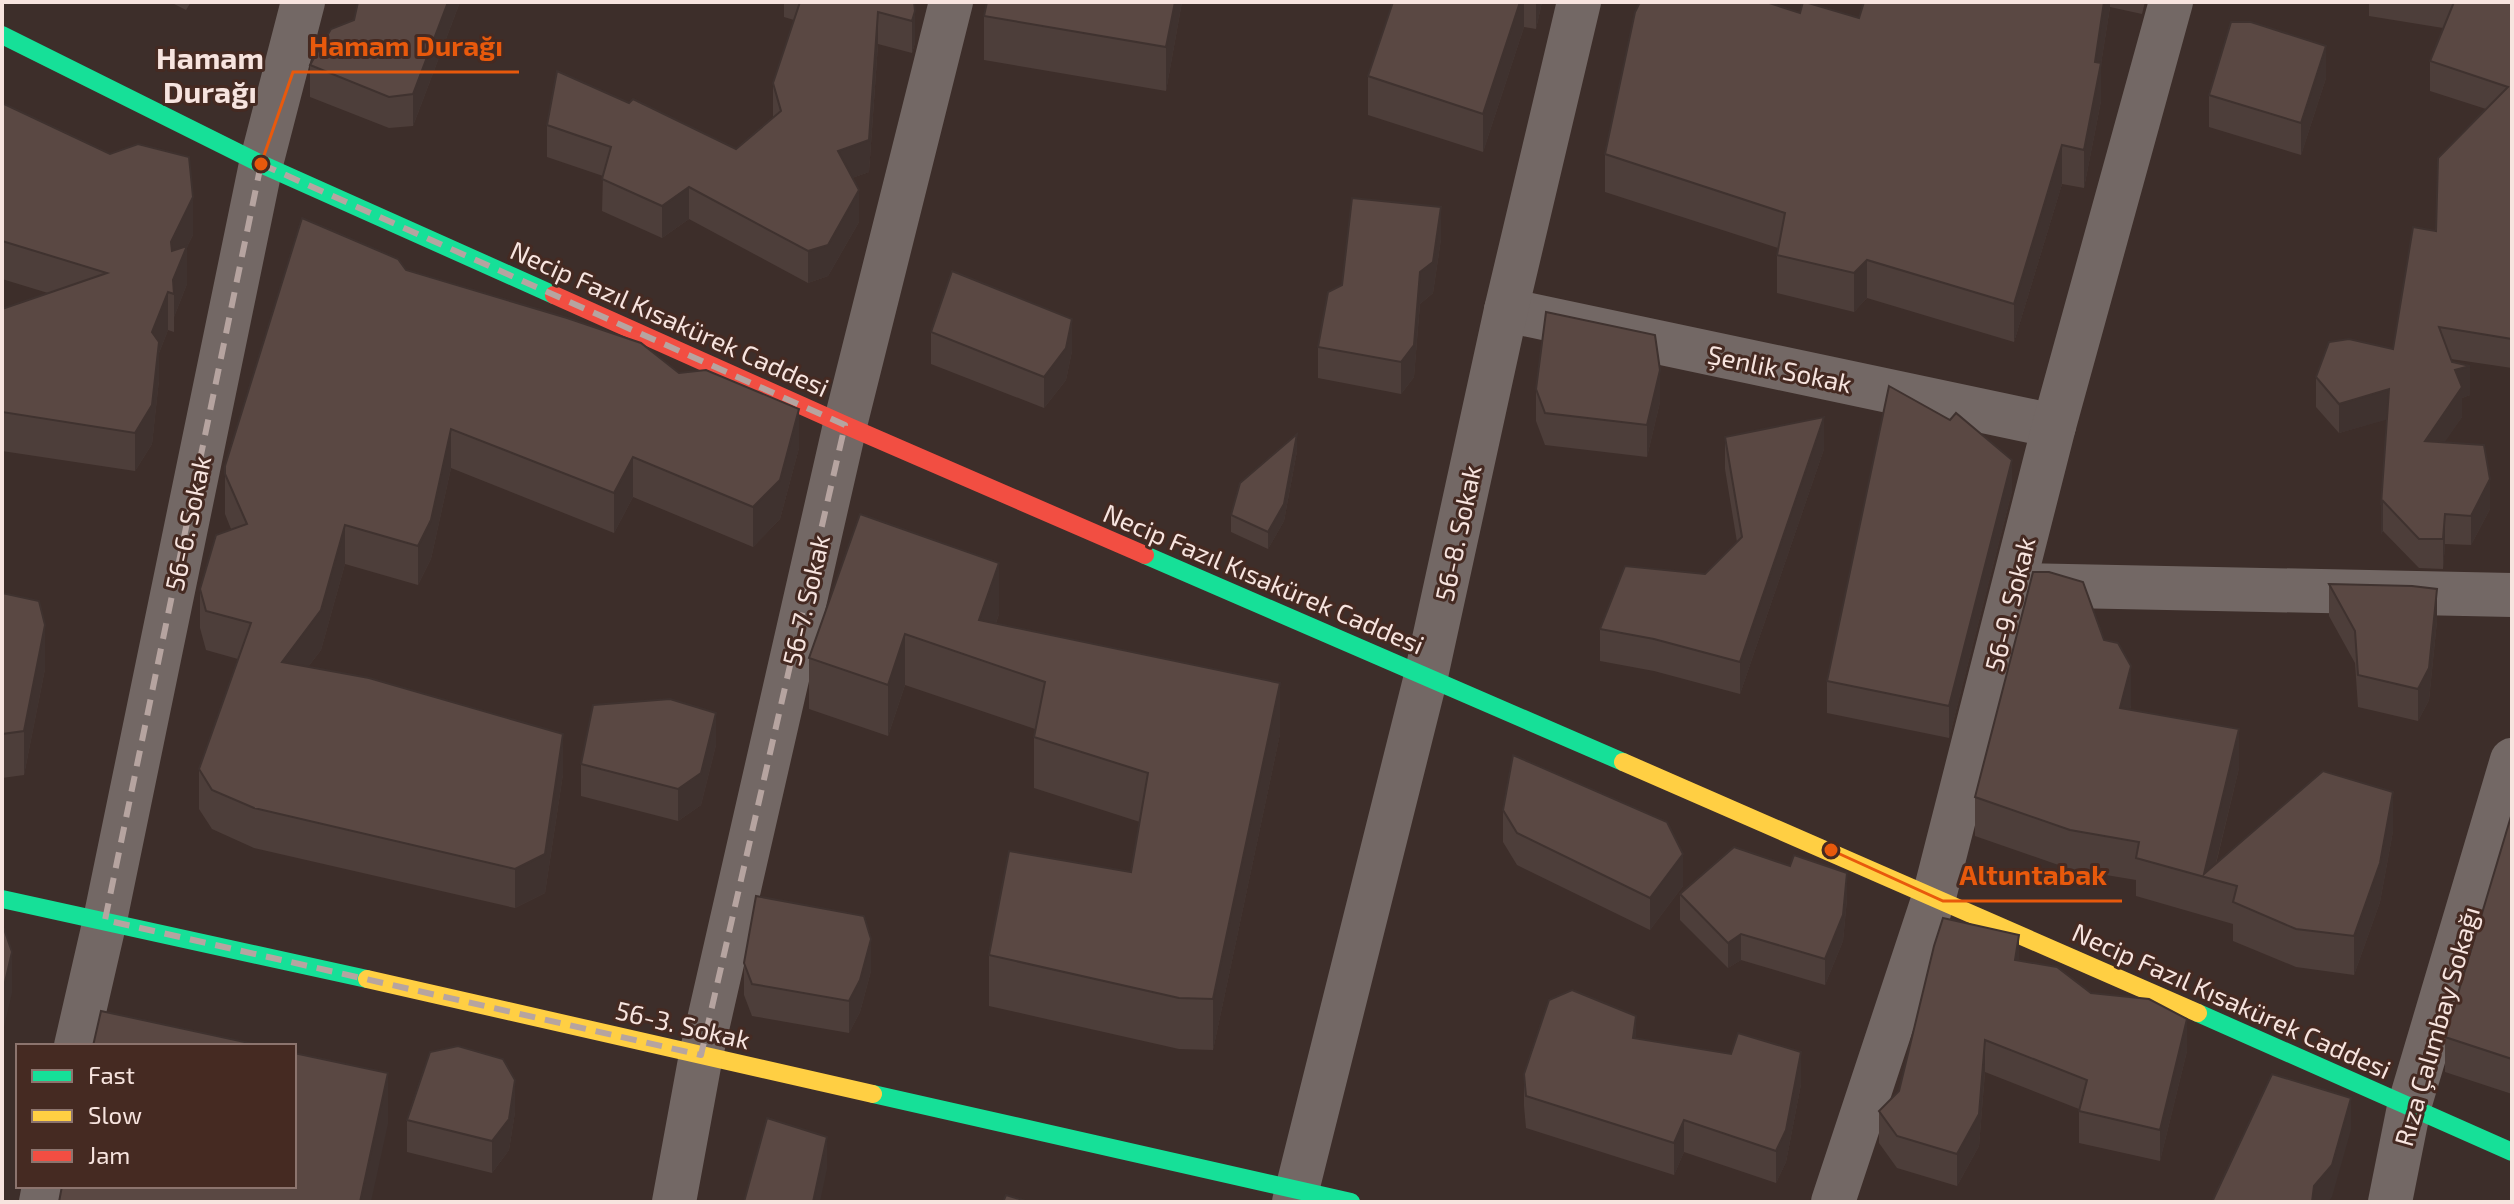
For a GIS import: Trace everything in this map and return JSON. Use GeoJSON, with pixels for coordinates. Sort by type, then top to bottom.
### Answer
{"type":"FeatureCollection","features":[{"type":"Feature","properties":{"kind":"street","name":"56-6. Sokak"},"geometry":{"type":"LineString","coordinates":[[76,1044],[105,920],[261,164],[303,2]]}},
{"type":"Feature","properties":{"kind":"street","name":"56-7. Sokak"},"geometry":{"type":"LineString","coordinates":[[674,1202],[701,1055],[845,425],[951,2]]}},
{"type":"Feature","properties":{"kind":"street","name":"56-8. Sokak"},"geometry":{"type":"LineString","coordinates":[[1295,1195],[1426,676],[1506,310],[1579,2]]}},
{"type":"Feature","properties":{"kind":"street","name":"56-9. Sokak"},"geometry":{"type":"LineString","coordinates":[[1833,1202],[1934,897],[2054,426],[2171,2]]}},
{"type":"Feature","properties":{"kind":"street","name":"Necip Fazıl Kısakürek Caddesi"},"geometry":{"type":"LineString","coordinates":[[2,35],[261,164],[845,425],[1934,897],[2512,1152]]}},
{"type":"Feature","properties":{"kind":"street","name":"Şenlik Sokak"},"geometry":{"type":"LineString","coordinates":[[1506,310],[2054,426]]}},
{"type":"Feature","properties":{"kind":"street"},"geometry":{"type":"LineString","coordinates":[[2015,585],[2512,595]]}},
{"type":"Feature","properties":{"kind":"street","name":"Rıza Çalımbay Sokağı"},"geometry":{"type":"LineString","coordinates":[[2390,1202],[2409,1107],[2512,760]]}},
{"type":"Feature","properties":{"kind":"street","name":"56-3. Sokak"},"geometry":{"type":"LineString","coordinates":[[2,899],[701,1055],[1295,1195],[1351,1202]]}},
{"type":"Feature","properties":{"kind":"highlighted area"},"geometry":{"type":"Polygon","coordinates":[[[261,164],[845,425],[701,1055],[105,920],[261,164]]]}},
{"type":"Feature","properties":{"kind":"building"},"geometry":{"type":"Polygon","coordinates":[[[358,2],[448,2],[413,94],[389,97],[310,65],[331,29],[354,20],[358,2]]]}},
{"type":"Feature","properties":{"kind":"building"},"geometry":{"type":"Polygon","coordinates":[[[800,2],[914,2],[912,21],[878,12],[869,140],[838,151],[859,190],[828,245],[808,251],[689,187],[662,206],[602,179],[611,147],[547,125],[557,71],[629,103],[633,99],[736,149],[781,111],[773,83],[800,2]]]}},
{"type":"Feature","properties":{"kind":"building"},"geometry":{"type":"Polygon","coordinates":[[[987,2],[1175,2],[1166,47],[984,16],[987,2]]]}},
{"type":"Feature","properties":{"kind":"building"},"geometry":{"type":"Polygon","coordinates":[[[1393,2],[1520,2],[1483,114],[1368,76],[1393,2]]]}},
{"type":"Feature","properties":{"kind":"building"},"geometry":{"type":"Polygon","coordinates":[[[1640,2],[1766,2],[1800,13],[1805,2],[1859,18],[1864,2],[2104,2],[2095,62],[2101,63],[2084,150],[2062,145],[2014,304],[1867,260],[1854,273],[1777,255],[1785,213],[1605,154],[1635,12],[1640,2]]]}},
{"type":"Feature","properties":{"kind":"building"},"geometry":{"type":"Polygon","coordinates":[[[2454,2],[2512,2],[2512,339],[2439,327],[2452,362],[2470,366],[2455,370],[2462,387],[2425,441],[2484,445],[2490,479],[2471,516],[2445,514],[2443,539],[2419,539],[2383,501],[2381,505],[2389,389],[2339,404],[2316,377],[2329,342],[2349,339],[2393,349],[2413,227],[2436,231],[2438,158],[2508,87],[2430,61],[2454,2]]]}},
{"type":"Feature","properties":{"kind":"building"},"geometry":{"type":"Polygon","coordinates":[[[2231,22],[2251,22],[2326,46],[2301,123],[2209,95],[2231,22]]]}},
{"type":"Feature","properties":{"kind":"building"},"geometry":{"type":"Polygon","coordinates":[[[2,103],[110,154],[138,144],[189,157],[193,197],[171,242],[172,251],[187,246],[173,280],[174,294],[168,292],[152,332],[159,342],[152,405],[135,433],[2,412],[2,309],[107,273],[2,241],[2,103]]]}},
{"type":"Feature","properties":{"kind":"building"},"geometry":{"type":"Polygon","coordinates":[[[1352,198],[1441,207],[1433,262],[1420,272],[1414,345],[1401,362],[1318,347],[1328,292],[1342,285],[1352,198]]]}},
{"type":"Feature","properties":{"kind":"building"},"geometry":{"type":"Polygon","coordinates":[[[302,218],[398,259],[406,270],[641,343],[679,373],[706,370],[799,409],[780,480],[753,507],[633,457],[614,493],[451,429],[431,520],[418,546],[345,525],[321,610],[282,662],[369,678],[563,734],[545,854],[515,869],[254,808],[212,790],[199,769],[251,623],[206,611],[200,589],[216,535],[247,524],[225,474],[225,466],[302,218]]]}},
{"type":"Feature","properties":{"kind":"building"},"geometry":{"type":"Polygon","coordinates":[[[952,271],[1072,319],[1066,348],[1044,377],[931,332],[952,271]]]}},
{"type":"Feature","properties":{"kind":"building"},"geometry":{"type":"Polygon","coordinates":[[[1546,312],[1655,335],[1660,370],[1647,425],[1545,413],[1536,389],[1546,312]]]}},
{"type":"Feature","properties":{"kind":"building"},"geometry":{"type":"Polygon","coordinates":[[[1889,386],[1950,420],[1956,413],[2012,460],[1949,706],[1827,681],[1889,386]]]}},
{"type":"Feature","properties":{"kind":"building"},"geometry":{"type":"Polygon","coordinates":[[[1824,417],[1740,662],[1654,639],[1600,629],[1625,566],[1705,574],[1742,537],[1725,437],[1824,417]]]}},
{"type":"Feature","properties":{"kind":"building"},"geometry":{"type":"Polygon","coordinates":[[[1297,434],[1284,504],[1268,532],[1231,515],[1240,483],[1297,434]]]}},
{"type":"Feature","properties":{"kind":"building"},"geometry":{"type":"Polygon","coordinates":[[[860,514],[999,563],[979,620],[1280,683],[1213,999],[1179,998],[989,955],[1009,851],[1131,872],[1148,773],[1034,737],[1045,682],[905,634],[888,685],[809,658],[860,514]]]}},
{"type":"Feature","properties":{"kind":"building"},"geometry":{"type":"Polygon","coordinates":[[[2033,572],[2049,572],[2083,582],[2104,640],[2118,643],[2131,666],[2120,708],[2239,729],[2204,874],[2323,771],[2393,792],[2380,863],[2354,936],[2296,929],[2233,902],[2237,886],[2136,858],[2139,842],[2070,830],[1975,797],[2033,572]]]}},
{"type":"Feature","properties":{"kind":"building"},"geometry":{"type":"Polygon","coordinates":[[[2329,584],[2437,589],[2429,668],[2418,689],[2358,675],[2355,631],[2329,584]]]}},
{"type":"Feature","properties":{"kind":"building"},"geometry":{"type":"Polygon","coordinates":[[[2,593],[39,601],[45,625],[24,731],[2,734],[2,593]]]}},
{"type":"Feature","properties":{"kind":"building"},"geometry":{"type":"Polygon","coordinates":[[[670,699],[716,713],[701,773],[678,789],[581,764],[593,705],[670,699]]]}},
{"type":"Feature","properties":{"kind":"building"},"geometry":{"type":"Polygon","coordinates":[[[1513,755],[1667,822],[1683,854],[1650,898],[1517,833],[1503,810],[1513,755]]]}},
{"type":"Feature","properties":{"kind":"building"},"geometry":{"type":"Polygon","coordinates":[[[2512,813],[2512,1059],[2445,1037],[2512,813]]]}},
{"type":"Feature","properties":{"kind":"building"},"geometry":{"type":"Polygon","coordinates":[[[1734,847],[1790,866],[1794,855],[1847,873],[1843,915],[1825,959],[1741,934],[1728,943],[1680,894],[1734,847]]]}},
{"type":"Feature","properties":{"kind":"building"},"geometry":{"type":"Polygon","coordinates":[[[756,896],[864,916],[871,939],[860,980],[849,1001],[752,984],[744,963],[756,896]]]}},
{"type":"Feature","properties":{"kind":"building"},"geometry":{"type":"Polygon","coordinates":[[[1943,918],[2019,935],[2015,960],[2057,967],[2091,993],[2149,999],[2187,1019],[2160,1130],[2079,1111],[2087,1080],[1985,1040],[1979,1114],[1957,1154],[1897,1136],[1879,1111],[1899,1091],[1943,918]]]}},
{"type":"Feature","properties":{"kind":"building"},"geometry":{"type":"Polygon","coordinates":[[[2,928],[12,952],[2,995],[2,928]]]}},
{"type":"Feature","properties":{"kind":"building"},"geometry":{"type":"Polygon","coordinates":[[[1572,990],[1636,1016],[1633,1038],[1731,1054],[1738,1033],[1801,1052],[1786,1130],[1776,1151],[1684,1120],[1674,1143],[1526,1096],[1524,1074],[1549,1000],[1572,990]]]}},
{"type":"Feature","properties":{"kind":"building"},"geometry":{"type":"Polygon","coordinates":[[[101,1011],[254,1044],[93,1044],[101,1011]]]}},
{"type":"Feature","properties":{"kind":"building"},"geometry":{"type":"Polygon","coordinates":[[[458,1046],[503,1059],[515,1080],[509,1119],[492,1141],[407,1120],[430,1052],[458,1046]]]}},
{"type":"Feature","properties":{"kind":"building"},"geometry":{"type":"Polygon","coordinates":[[[296,1053],[388,1073],[360,1202],[59,1202],[62,1188],[296,1188],[296,1053]]]}},
{"type":"Feature","properties":{"kind":"building"},"geometry":{"type":"Polygon","coordinates":[[[2272,1074],[2351,1098],[2332,1165],[2314,1186],[2312,1202],[2212,1202],[2272,1074]]]}},
{"type":"Feature","properties":{"kind":"building"},"geometry":{"type":"Polygon","coordinates":[[[767,1118],[827,1137],[813,1202],[744,1202],[767,1118]]]}},
{"type":"Feature","properties":{"kind":"building"},"geometry":{"type":"Polygon","coordinates":[[[1006,1195],[1029,1202],[1003,1202],[1006,1195]]]}},
{"type":"Feature","properties":{"kind":"traffic: fast"},"geometry":{"type":"LineString","coordinates":[[2,35],[261,164],[554,295]]}},
{"type":"Feature","properties":{"kind":"traffic: fast"},"geometry":{"type":"LineString","coordinates":[[1145,555],[1623,762]]}},
{"type":"Feature","properties":{"kind":"traffic: fast"},"geometry":{"type":"LineString","coordinates":[[2,899],[367,979]]}},
{"type":"Feature","properties":{"kind":"traffic: fast"},"geometry":{"type":"LineString","coordinates":[[2198,1013],[2512,1152]]}},
{"type":"Feature","properties":{"kind":"traffic: fast"},"geometry":{"type":"LineString","coordinates":[[873,1094],[1351,1202]]}},
{"type":"Feature","properties":{"kind":"traffic: slow"},"geometry":{"type":"LineString","coordinates":[[1623,762],[2198,1013]]}},
{"type":"Feature","properties":{"kind":"traffic: slow"},"geometry":{"type":"LineString","coordinates":[[367,979],[873,1094]]}},
{"type":"Feature","properties":{"kind":"traffic: jam"},"geometry":{"type":"LineString","coordinates":[[554,295],[1145,555]]}},
{"type":"Feature","properties":{"kind":"place","name":"Hamam Durağı"},"geometry":{"type":"Point","coordinates":[261,164]}},
{"type":"Feature","properties":{"kind":"place","name":"Altuntabak"},"geometry":{"type":"Point","coordinates":[1831,850]}},
{"type":"Feature","properties":{"kind":"district","name":"Hamam Durağı"},"geometry":{"type":"Point","coordinates":[210,74]}}]}
